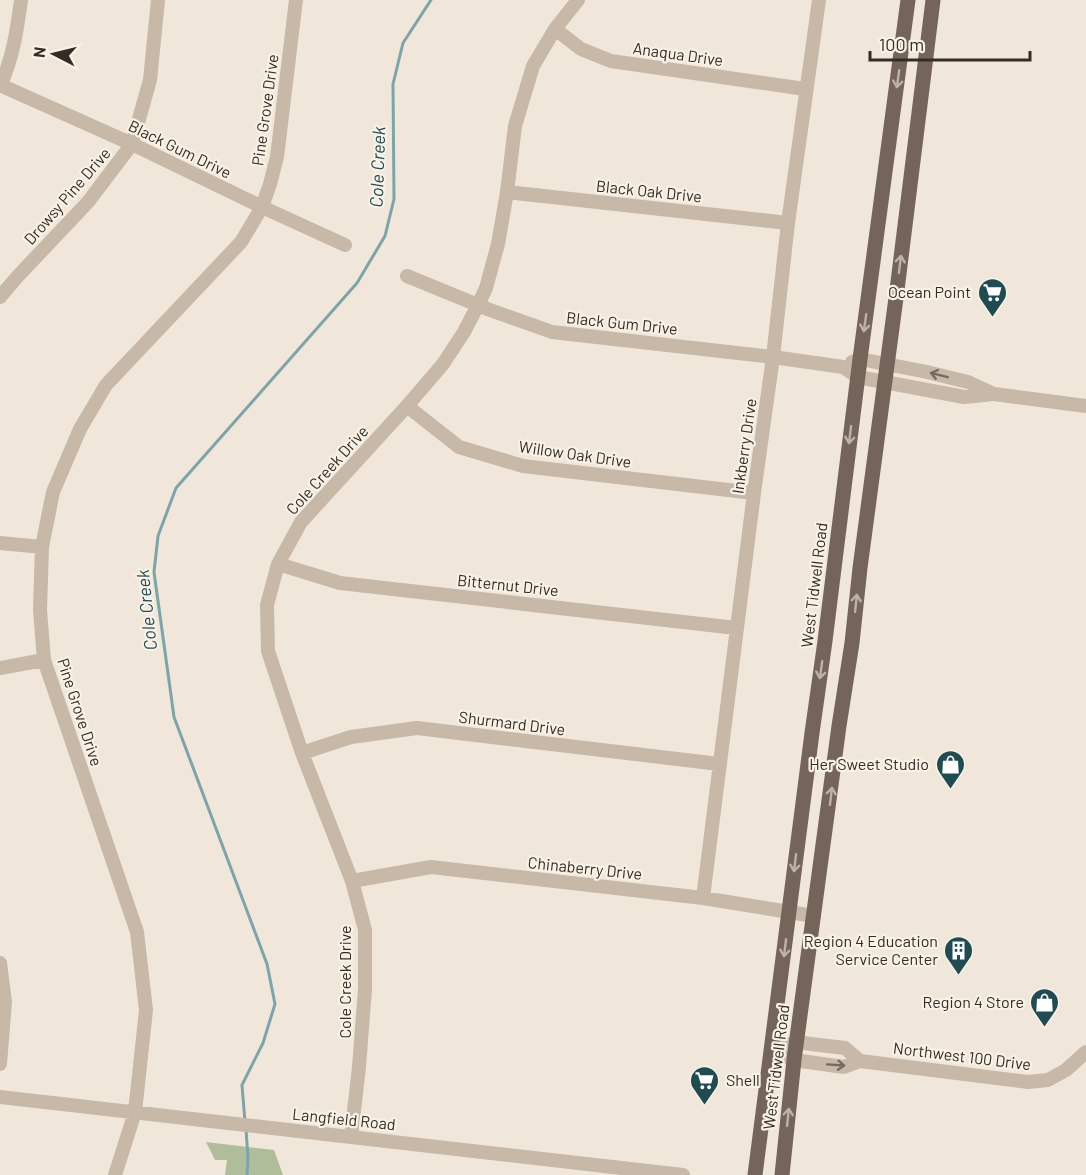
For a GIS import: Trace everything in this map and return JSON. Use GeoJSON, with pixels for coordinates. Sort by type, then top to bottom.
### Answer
{"type":"FeatureCollection","features":[{"type":"Feature","properties":{"kind":"main road","name":"West Tidwell Road"},"geometry":{"type":"LineString","coordinates":[[755,1175],[908,0]]}},
{"type":"Feature","properties":{"kind":"main road","name":"West Tidwell Road"},"geometry":{"type":"LineString","coordinates":[[782,1175],[794,1060],[852,643],[933,0]]}},
{"type":"Feature","properties":{"kind":"main road"},"geometry":{"type":"LineString","coordinates":[[825,641],[852,643]]}},
{"type":"Feature","properties":{"kind":"street"},"geometry":{"type":"LineString","coordinates":[[0,85],[10,63],[21,0]]}},
{"type":"Feature","properties":{"kind":"street","name":"Drowsy Pine Drive"},"geometry":{"type":"LineString","coordinates":[[0,297],[88,202],[132,144],[150,80],[158,0]]}},
{"type":"Feature","properties":{"kind":"street","name":"Pine Grove Drive"},"geometry":{"type":"LineString","coordinates":[[115,1175],[135,1112],[146,1010],[137,932],[44,660],[40,610],[42,547],[53,492],[80,429],[106,385],[242,242],[262,207],[277,157],[296,0]]}},
{"type":"Feature","properties":{"kind":"street","name":"Cole Creek Drive"},"geometry":{"type":"LineString","coordinates":[[351,1137],[365,990],[365,930],[352,881],[302,753],[268,651],[267,604],[278,564],[301,522],[443,364],[478,306],[486,288],[498,243],[515,126],[533,66],[555,29],[578,0]]}},
{"type":"Feature","properties":{"kind":"street","name":"Inkberry Drive"},"geometry":{"type":"LineString","coordinates":[[704,898],[736,628],[819,0]]}},
{"type":"Feature","properties":{"kind":"street","name":"Anaqua Drive"},"geometry":{"type":"LineString","coordinates":[[555,29],[581,50],[611,61],[806,89]]}},
{"type":"Feature","properties":{"kind":"street","name":"Black Gum Drive"},"geometry":{"type":"LineString","coordinates":[[0,85],[132,144],[345,245]]}},
{"type":"Feature","properties":{"kind":"street","name":"Black Oak Drive"},"geometry":{"type":"LineString","coordinates":[[507,192],[788,223]]}},
{"type":"Feature","properties":{"kind":"street","name":"Black Gum Drive"},"geometry":{"type":"LineString","coordinates":[[406,276],[478,306],[552,332],[843,367],[858,377]]}},
{"type":"Feature","properties":{"kind":"street"},"geometry":{"type":"LineString","coordinates":[[843,367],[860,359],[968,382],[994,394]]}},
{"type":"Feature","properties":{"kind":"street"},"geometry":{"type":"LineString","coordinates":[[858,377],[964,398],[994,394],[1086,406]]}},
{"type":"Feature","properties":{"kind":"street","name":"Willow Oak Drive"},"geometry":{"type":"LineString","coordinates":[[407,406],[459,447],[523,466],[754,493]]}},
{"type":"Feature","properties":{"kind":"street"},"geometry":{"type":"LineString","coordinates":[[0,543],[42,547]]}},
{"type":"Feature","properties":{"kind":"street","name":"Bitternut Drive"},"geometry":{"type":"LineString","coordinates":[[278,564],[340,583],[736,628]]}},
{"type":"Feature","properties":{"kind":"street"},"geometry":{"type":"LineString","coordinates":[[0,668],[44,660]]}},
{"type":"Feature","properties":{"kind":"street","name":"Shurmard Drive"},"geometry":{"type":"LineString","coordinates":[[302,753],[351,736],[417,728],[719,764]]}},
{"type":"Feature","properties":{"kind":"street","name":"Chinaberry Drive"},"geometry":{"type":"LineString","coordinates":[[352,881],[431,867],[704,898],[814,916]]}},
{"type":"Feature","properties":{"kind":"street"},"geometry":{"type":"LineString","coordinates":[[0,963],[5,1002],[0,1064]]}},
{"type":"Feature","properties":{"kind":"street","name":"Northwest 100 Drive"},"geometry":{"type":"LineString","coordinates":[[771,1050],[797,1042],[845,1048],[860,1061]]}},
{"type":"Feature","properties":{"kind":"street","name":"Northwest 100 Drive"},"geometry":{"type":"LineString","coordinates":[[771,1050],[794,1060],[844,1067],[860,1061],[1028,1082],[1048,1080],[1066,1070],[1086,1052]]}},
{"type":"Feature","properties":{"kind":"street","name":"Langfield Road"},"geometry":{"type":"LineString","coordinates":[[0,1097],[683,1175]]}},
{"type":"Feature","properties":{"kind":"green space"},"geometry":{"type":"Polygon","coordinates":[[[206,1142],[274,1150],[283,1175],[225,1175],[227,1160],[215,1160],[206,1142]]]}},
{"type":"Feature","properties":{"kind":"waterway","name":"Cole Creek"},"geometry":{"type":"LineString","coordinates":[[245,1122],[242,1085],[263,1043],[275,1004],[267,964],[174,717],[154,572],[158,536],[176,488],[357,283],[385,236],[394,199],[393,84],[403,43],[431,0]]}},
{"type":"Feature","properties":{"kind":"waterway","name":"Cole Creek"},"geometry":{"type":"LineString","coordinates":[[246,1129],[247,1175]]}},
{"type":"Feature","properties":{"kind":"place","name":"Ocean Point"},"geometry":{"type":"Point","coordinates":[992,318]}},
{"type":"Feature","properties":{"kind":"place","name":"Her Sweet Studio"},"geometry":{"type":"Point","coordinates":[950,790]}},
{"type":"Feature","properties":{"kind":"place","name":"Region 4 Education Service Center"},"geometry":{"type":"Point","coordinates":[959,976]}},
{"type":"Feature","properties":{"kind":"place","name":"Region 4 Store"},"geometry":{"type":"Point","coordinates":[1045,1028]}},
{"type":"Feature","properties":{"kind":"place","name":"Shell"},"geometry":{"type":"Point","coordinates":[705,1106]}}]}
